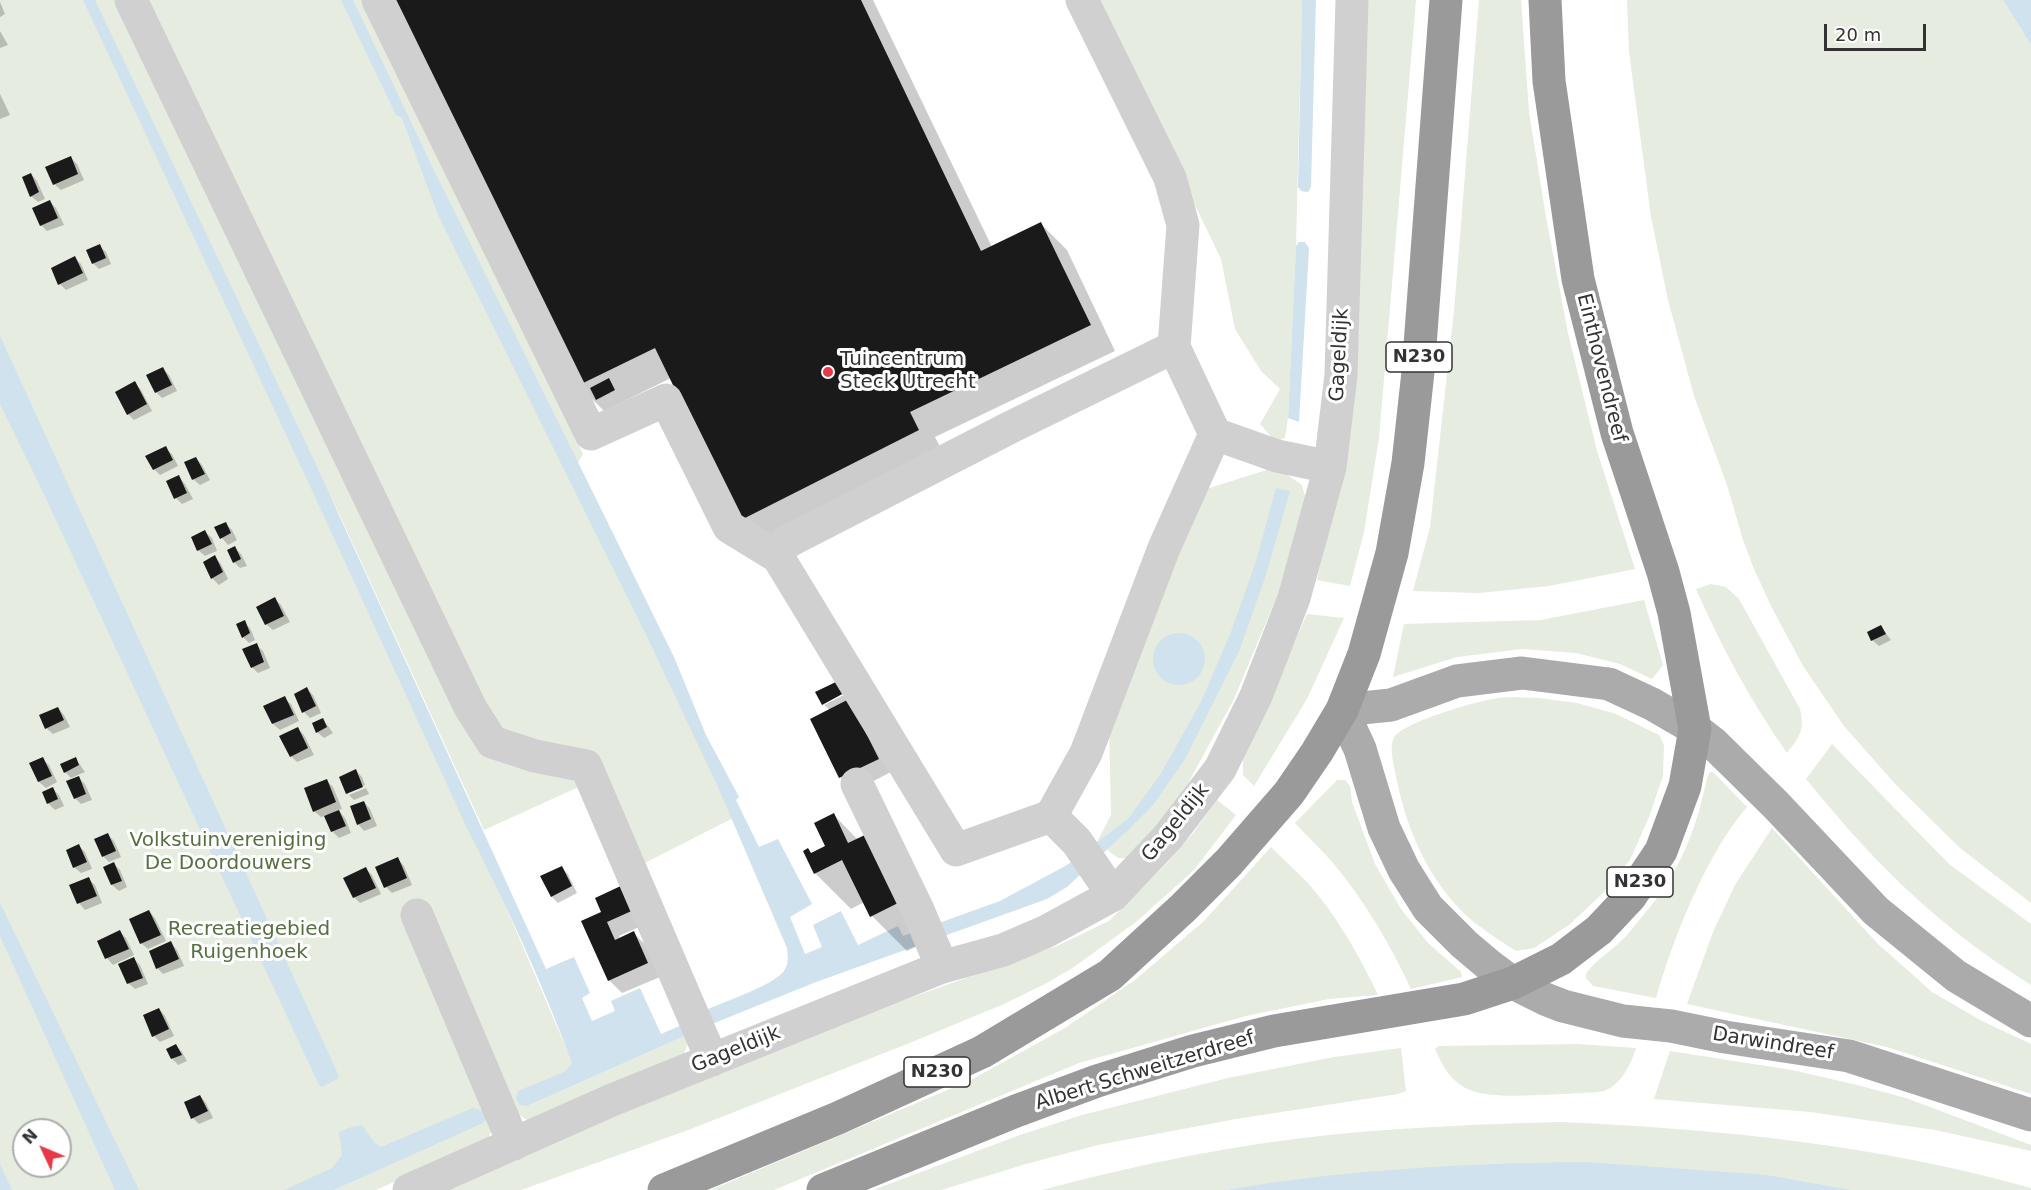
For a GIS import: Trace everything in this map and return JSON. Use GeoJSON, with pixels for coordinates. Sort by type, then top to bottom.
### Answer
{"type":"FeatureCollection","features":[{"type":"Feature","properties":{"kind":"highway","name":"N230"},"geometry":{"type":"LineString","coordinates":[[664,1190],[838,1118],[982,1052],[1110,975],[1229,862],[1288,793],[1317,752],[1341,710],[1364,654],[1385,579],[1408,463],[1418,372],[1446,0]]}},
{"type":"Feature","properties":{"kind":"highway","name":"Einthovendreef"},"geometry":{"type":"LineString","coordinates":[[1545,0],[1549,81],[1578,279],[1617,433],[1674,613],[1695,729]]}},
{"type":"Feature","properties":{"kind":"highway","name":"N230"},"geometry":{"type":"LineString","coordinates":[[1514,983],[1580,945],[1599,930],[1630,897],[1662,851],[1685,786],[1695,729]]}},
{"type":"Feature","properties":{"kind":"highway","name":"Albert Schweitzerdreef"},"geometry":{"type":"LineString","coordinates":[[823,1190],[1086,1085],[1193,1052],[1274,1031],[1464,999],[1514,983]]}},
{"type":"Feature","properties":{"kind":"main road"},"geometry":{"type":"LineString","coordinates":[[1341,710],[1391,705],[1457,681],[1522,673],[1609,684],[1652,704],[1695,729],[1736,764],[1876,911],[1956,976],[2031,1021]]}},
{"type":"Feature","properties":{"kind":"main road","name":"Darwindreef"},"geometry":{"type":"LineString","coordinates":[[1341,710],[1360,749],[1384,828],[1404,870],[1428,908],[1473,951],[1514,983],[1563,1006],[1623,1021],[1671,1026],[1725,1037],[1850,1056],[2031,1115]]}},
{"type":"Feature","properties":{"kind":"street"},"geometry":{"type":"LineString","coordinates":[[131,0],[470,707],[492,742],[535,756],[585,766],[712,1060]]}},
{"type":"Feature","properties":{"kind":"street"},"geometry":{"type":"LineString","coordinates":[[378,0],[591,434],[666,400],[729,527],[778,557],[956,850],[1052,816],[1086,753],[1164,548],[1215,434]]}},
{"type":"Feature","properties":{"kind":"street"},"geometry":{"type":"LineString","coordinates":[[1082,0],[1170,178],[1183,225],[1174,347],[1215,434],[1277,456],[1330,467]]}},
{"type":"Feature","properties":{"kind":"street","name":"Gageldijk"},"geometry":{"type":"LineString","coordinates":[[410,1190],[612,1100],[942,968],[1003,950],[1045,932],[1097,871],[1168,837],[1220,769],[1256,696],[1294,598],[1330,467],[1341,375],[1352,0]]}},
{"type":"Feature","properties":{"kind":"street"},"geometry":{"type":"LineString","coordinates":[[778,557],[785,543],[1174,347]]}},
{"type":"Feature","properties":{"kind":"street"},"geometry":{"type":"LineString","coordinates":[[857,784],[918,910],[942,968]]}},
{"type":"Feature","properties":{"kind":"street"},"geometry":{"type":"LineString","coordinates":[[1052,816],[1097,871]]}},
{"type":"Feature","properties":{"kind":"street"},"geometry":{"type":"LineString","coordinates":[[417,915],[514,1143]]}},
{"type":"Feature","properties":{"kind":"green space","name":"Recreatiegebied Ruigenhoek"},"geometry":{"type":"Polygon","coordinates":[[[0,0],[367,0],[583,454],[575,468],[739,815],[637,867],[594,780],[484,830],[329,492],[578,1076],[527,1106],[691,1033],[682,1060],[527,1120],[515,1112],[492,1130],[487,1141],[376,1190],[334,1190],[485,1121],[316,1190],[2,1190],[0,1186],[0,0]]]}},
{"type":"Feature","properties":{"kind":"green space"},"geometry":{"type":"Polygon","coordinates":[[[1096,0],[1302,0],[1296,246],[1288,418],[1285,438],[1276,442],[1260,424],[1280,389],[1261,371],[1235,329],[1221,259],[1096,0]]]}},
{"type":"Feature","properties":{"kind":"green space"},"geometry":{"type":"Polygon","coordinates":[[[1366,0],[1416,0],[1379,438],[1364,532],[1350,586],[1317,580],[1338,479],[1366,0]]]}},
{"type":"Feature","properties":{"kind":"green space"},"geometry":{"type":"Polygon","coordinates":[[[1479,0],[1521,0],[1529,112],[1568,333],[1597,451],[1635,569],[1549,586],[1479,593],[1413,591],[1430,527],[1454,311],[1479,0]]]}},
{"type":"Feature","properties":{"kind":"green space"},"geometry":{"type":"Polygon","coordinates":[[[1627,0],[2003,0],[2031,45],[2031,903],[1960,848],[1897,786],[1844,726],[1803,666],[1754,569],[1727,485],[1694,396],[1668,300],[1651,217],[1629,52],[1627,0]]]}},
{"type":"Feature","properties":{"kind":"green space"},"geometry":{"type":"Polygon","coordinates":[[[1276,467],[1302,485],[1309,511],[1290,565],[1234,699],[1169,818],[1133,858],[1118,858],[1097,842],[1111,815],[1109,725],[1203,490],[1276,467]]]}},
{"type":"Feature","properties":{"kind":"green space"},"geometry":{"type":"Polygon","coordinates":[[[1711,584],[1726,587],[1739,599],[1800,709],[1802,728],[1787,753],[1737,673],[1696,589],[1711,584]]]}},
{"type":"Feature","properties":{"kind":"green space"},"geometry":{"type":"Polygon","coordinates":[[[1644,600],[1663,665],[1652,679],[1620,664],[1576,653],[1522,649],[1457,657],[1393,677],[1404,624],[1541,620],[1644,600]]]}},
{"type":"Feature","properties":{"kind":"green space"},"geometry":{"type":"Polygon","coordinates":[[[1307,614],[1344,618],[1307,699],[1254,786],[1243,775],[1243,757],[1307,614]]]}},
{"type":"Feature","properties":{"kind":"green space"},"geometry":{"type":"Polygon","coordinates":[[[1499,698],[1539,698],[1577,703],[1616,714],[1659,735],[1664,745],[1663,776],[1649,817],[1630,860],[1601,895],[1569,925],[1534,948],[1516,951],[1459,909],[1433,875],[1406,817],[1394,767],[1392,745],[1395,736],[1412,725],[1457,708],[1499,698]]]}},
{"type":"Feature","properties":{"kind":"green space"},"geometry":{"type":"Polygon","coordinates":[[[1832,744],[1949,864],[2031,924],[2031,985],[1974,946],[1904,887],[1866,849],[1806,779],[1832,744]]]}},
{"type":"Feature","properties":{"kind":"green space"},"geometry":{"type":"Polygon","coordinates":[[[1710,772],[1713,772],[1747,807],[1718,848],[1693,897],[1672,949],[1656,998],[1593,986],[1586,978],[1587,973],[1628,933],[1654,902],[1675,869],[1691,835],[1710,772]]]}},
{"type":"Feature","properties":{"kind":"green space"},"geometry":{"type":"Polygon","coordinates":[[[1337,780],[1345,780],[1350,786],[1352,802],[1375,864],[1401,909],[1428,943],[1461,972],[1462,977],[1411,989],[1386,939],[1356,892],[1333,863],[1295,823],[1337,780]]]}},
{"type":"Feature","properties":{"kind":"green space"},"geometry":{"type":"Polygon","coordinates":[[[1217,800],[1236,815],[1194,870],[1136,922],[1074,967],[1045,984],[1004,1004],[907,1044],[691,1129],[521,1190],[439,1190],[833,1025],[1057,946],[1109,921],[1167,863],[1217,800]]]}},
{"type":"Feature","properties":{"kind":"green space"},"geometry":{"type":"Polygon","coordinates":[[[1772,828],[1877,943],[1932,992],[1982,1021],[2031,1044],[2031,1094],[1887,1047],[1687,1004],[1713,932],[1735,885],[1772,828]]]}},
{"type":"Feature","properties":{"kind":"green space"},"geometry":{"type":"Polygon","coordinates":[[[1271,847],[1308,883],[1338,922],[1378,995],[1329,999],[1246,1016],[1079,1063],[774,1190],[711,1190],[971,1080],[1065,1028],[1135,980],[1204,921],[1271,847]]]}},
{"type":"Feature","properties":{"kind":"green space"},"geometry":{"type":"Polygon","coordinates":[[[1578,1044],[1636,1048],[1620,1079],[1604,1091],[1524,1096],[1493,1095],[1463,1087],[1448,1073],[1435,1049],[1439,1046],[1578,1044]]]}},
{"type":"Feature","properties":{"kind":"green space"},"geometry":{"type":"Polygon","coordinates":[[[1401,1048],[1406,1091],[1398,1094],[1236,1119],[1098,1145],[941,1190],[873,1190],[1020,1135],[1082,1115],[1228,1078],[1334,1057],[1401,1048]]]}},
{"type":"Feature","properties":{"kind":"green space"},"geometry":{"type":"Polygon","coordinates":[[[1670,1051],[1792,1070],[1906,1098],[2031,1145],[2031,1151],[1935,1130],[1810,1112],[1654,1099],[1670,1051]]]}},
{"type":"Feature","properties":{"kind":"green space"},"geometry":{"type":"Polygon","coordinates":[[[1561,1122],[1680,1129],[1857,1150],[1973,1173],[2031,1188],[2031,1190],[1853,1190],[1768,1175],[1300,1179],[1224,1190],[1042,1190],[1189,1156],[1301,1138],[1421,1128],[1561,1122]]]}},
{"type":"Feature","properties":{"kind":"water"},"geometry":{"type":"Polygon","coordinates":[[[83,0],[95,0],[312,456],[546,969],[574,957],[590,993],[582,998],[592,1021],[615,1011],[611,1001],[640,988],[661,1034],[709,1013],[708,1009],[760,987],[779,976],[787,966],[787,948],[718,787],[650,643],[438,215],[402,118],[396,115],[341,0],[353,0],[430,162],[674,657],[706,735],[739,797],[736,800],[759,847],[778,839],[812,904],[790,917],[805,954],[822,947],[813,925],[841,911],[858,945],[898,926],[903,936],[1000,901],[1067,865],[1128,819],[1160,775],[1201,702],[1231,632],[1256,561],[1276,488],[1290,491],[1266,575],[1240,649],[1185,759],[1153,805],[1067,887],[1047,899],[816,982],[707,1026],[527,1106],[520,1105],[516,1099],[518,1091],[566,1071],[572,1063],[536,972],[509,913],[466,826],[83,0]]]}},
{"type":"Feature","properties":{"kind":"water"},"geometry":{"type":"Polygon","coordinates":[[[1302,0],[1316,0],[1311,187],[1308,192],[1301,191],[1298,187],[1302,0]]]}},
{"type":"Feature","properties":{"kind":"water"},"geometry":{"type":"Polygon","coordinates":[[[2003,0],[2031,0],[2031,45],[2003,0]]]}},
{"type":"Feature","properties":{"kind":"water"},"geometry":{"type":"Polygon","coordinates":[[[1299,242],[1305,242],[1309,248],[1299,422],[1288,418],[1296,246],[1299,242]]]}},
{"type":"Feature","properties":{"kind":"water"},"geometry":{"type":"Polygon","coordinates":[[[0,336],[338,1074],[339,1078],[322,1087],[319,1085],[0,404],[0,336]]]}},
{"type":"Feature","properties":{"kind":"water"},"geometry":{"type":"Polygon","coordinates":[[[1179,633],[1189,635],[1197,641],[1203,649],[1205,659],[1203,669],[1197,677],[1189,683],[1179,685],[1169,683],[1161,677],[1155,669],[1153,659],[1155,649],[1161,641],[1169,635],[1179,633]]]}},
{"type":"Feature","properties":{"kind":"water"},"geometry":{"type":"Polygon","coordinates":[[[0,903],[139,1190],[115,1190],[0,936],[0,903]]]}},
{"type":"Feature","properties":{"kind":"water"},"geometry":{"type":"Polygon","coordinates":[[[473,1108],[483,1111],[487,1117],[483,1123],[334,1190],[284,1190],[332,1168],[342,1155],[339,1132],[348,1128],[362,1125],[374,1142],[381,1147],[473,1108]]]}},
{"type":"Feature","properties":{"kind":"water"},"geometry":{"type":"Polygon","coordinates":[[[1587,1162],[1768,1175],[1853,1190],[1224,1190],[1314,1177],[1405,1169],[1587,1162]]]}},
{"type":"Feature","properties":{"kind":"water"},"geometry":{"type":"Polygon","coordinates":[[[0,1164],[12,1190],[0,1190],[0,1164]]]}},
{"type":"Feature","properties":{"kind":"building"},"geometry":{"type":"Polygon","coordinates":[[[391,0],[861,0],[981,251],[1041,222],[1091,325],[910,412],[919,430],[739,521],[655,348],[577,386],[391,0]]]}},
{"type":"Feature","properties":{"kind":"building"},"geometry":{"type":"Polygon","coordinates":[[[71,156],[78,174],[53,185],[45,167],[71,156]]]}},
{"type":"Feature","properties":{"kind":"building"},"geometry":{"type":"Polygon","coordinates":[[[31,173],[39,192],[30,197],[22,177],[31,173]]]}},
{"type":"Feature","properties":{"kind":"building"},"geometry":{"type":"Polygon","coordinates":[[[50,200],[58,218],[40,226],[32,208],[50,200]]]}},
{"type":"Feature","properties":{"kind":"building"},"geometry":{"type":"Polygon","coordinates":[[[100,244],[106,258],[92,264],[86,250],[100,244]]]}},
{"type":"Feature","properties":{"kind":"building"},"geometry":{"type":"Polygon","coordinates":[[[75,256],[83,273],[58,285],[51,268],[75,256]]]}},
{"type":"Feature","properties":{"kind":"building"},"geometry":{"type":"Polygon","coordinates":[[[163,367],[172,385],[155,393],[146,375],[163,367]]]}},
{"type":"Feature","properties":{"kind":"building"},"geometry":{"type":"Polygon","coordinates":[[[609,378],[615,390],[596,400],[590,388],[609,378]]]}},
{"type":"Feature","properties":{"kind":"building"},"geometry":{"type":"Polygon","coordinates":[[[135,381],[147,404],[127,415],[115,392],[135,381]]]}},
{"type":"Feature","properties":{"kind":"building"},"geometry":{"type":"Polygon","coordinates":[[[166,446],[173,460],[153,470],[145,456],[166,446]]]}},
{"type":"Feature","properties":{"kind":"building"},"geometry":{"type":"Polygon","coordinates":[[[196,457],[205,474],[192,480],[184,462],[196,457]]]}},
{"type":"Feature","properties":{"kind":"building"},"geometry":{"type":"Polygon","coordinates":[[[179,475],[187,493],[174,499],[166,481],[179,475]]]}},
{"type":"Feature","properties":{"kind":"building"},"geometry":{"type":"Polygon","coordinates":[[[226,522],[231,533],[220,539],[214,527],[226,522]]]}},
{"type":"Feature","properties":{"kind":"building"},"geometry":{"type":"Polygon","coordinates":[[[205,530],[212,544],[197,551],[191,537],[205,530]]]}},
{"type":"Feature","properties":{"kind":"building"},"geometry":{"type":"Polygon","coordinates":[[[235,546],[241,559],[233,563],[227,550],[235,546]]]}},
{"type":"Feature","properties":{"kind":"building"},"geometry":{"type":"Polygon","coordinates":[[[215,555],[223,572],[211,579],[203,562],[215,555]]]}},
{"type":"Feature","properties":{"kind":"building"},"geometry":{"type":"Polygon","coordinates":[[[275,597],[284,616],[265,625],[256,607],[275,597]]]}},
{"type":"Feature","properties":{"kind":"building"},"geometry":{"type":"Polygon","coordinates":[[[245,620],[250,633],[242,638],[236,624],[245,620]]]}},
{"type":"Feature","properties":{"kind":"building"},"geometry":{"type":"Polygon","coordinates":[[[1881,625],[1886,634],[1871,641],[1867,632],[1881,625]]]}},
{"type":"Feature","properties":{"kind":"building"},"geometry":{"type":"Polygon","coordinates":[[[257,643],[264,662],[251,668],[242,649],[257,643]]]}},
{"type":"Feature","properties":{"kind":"building"},"geometry":{"type":"Polygon","coordinates":[[[840,680],[846,692],[822,705],[815,692],[840,680]]]}},
{"type":"Feature","properties":{"kind":"building"},"geometry":{"type":"Polygon","coordinates":[[[307,687],[316,706],[302,713],[294,694],[307,687]]]}},
{"type":"Feature","properties":{"kind":"building"},"geometry":{"type":"Polygon","coordinates":[[[285,696],[294,715],[272,724],[263,706],[285,696]]]}},
{"type":"Feature","properties":{"kind":"building"},"geometry":{"type":"Polygon","coordinates":[[[849,699],[879,759],[839,778],[810,719],[849,699]]]}},
{"type":"Feature","properties":{"kind":"building"},"geometry":{"type":"Polygon","coordinates":[[[58,707],[64,720],[45,729],[39,715],[58,707]]]}},
{"type":"Feature","properties":{"kind":"building"},"geometry":{"type":"Polygon","coordinates":[[[323,718],[327,727],[316,733],[312,723],[323,718]]]}},
{"type":"Feature","properties":{"kind":"building"},"geometry":{"type":"Polygon","coordinates":[[[298,727],[308,748],[290,757],[279,736],[298,727]]]}},
{"type":"Feature","properties":{"kind":"building"},"geometry":{"type":"Polygon","coordinates":[[[43,757],[52,776],[38,782],[29,763],[43,757]]]}},
{"type":"Feature","properties":{"kind":"building"},"geometry":{"type":"Polygon","coordinates":[[[76,757],[79,765],[64,773],[60,764],[76,757]]]}},
{"type":"Feature","properties":{"kind":"building"},"geometry":{"type":"Polygon","coordinates":[[[356,769],[363,787],[346,794],[339,777],[356,769]]]}},
{"type":"Feature","properties":{"kind":"building"},"geometry":{"type":"Polygon","coordinates":[[[79,776],[86,794],[74,799],[66,781],[79,776]]]}},
{"type":"Feature","properties":{"kind":"building"},"geometry":{"type":"Polygon","coordinates":[[[327,779],[336,802],[313,812],[304,788],[327,779]]]}},
{"type":"Feature","properties":{"kind":"building"},"geometry":{"type":"Polygon","coordinates":[[[53,787],[58,799],[47,804],[42,792],[53,787]]]}},
{"type":"Feature","properties":{"kind":"building"},"geometry":{"type":"Polygon","coordinates":[[[364,801],[371,819],[357,825],[350,806],[364,801]]]}},
{"type":"Feature","properties":{"kind":"building"},"geometry":{"type":"Polygon","coordinates":[[[339,810],[346,826],[331,832],[324,816],[339,810]]]}},
{"type":"Feature","properties":{"kind":"building"},"geometry":{"type":"Polygon","coordinates":[[[834,813],[848,843],[867,834],[900,902],[870,917],[842,860],[814,874],[803,851],[808,848],[811,853],[825,846],[814,823],[834,813]]]}},
{"type":"Feature","properties":{"kind":"building"},"geometry":{"type":"Polygon","coordinates":[[[108,833],[116,851],[102,857],[94,839],[108,833]]]}},
{"type":"Feature","properties":{"kind":"building"},"geometry":{"type":"Polygon","coordinates":[[[79,844],[87,862],[73,868],[66,850],[79,844]]]}},
{"type":"Feature","properties":{"kind":"building"},"geometry":{"type":"Polygon","coordinates":[[[398,857],[407,878],[384,888],[375,867],[398,857]]]}},
{"type":"Feature","properties":{"kind":"building"},"geometry":{"type":"Polygon","coordinates":[[[114,862],[122,881],[111,885],[103,867],[114,862]]]}},
{"type":"Feature","properties":{"kind":"building"},"geometry":{"type":"Polygon","coordinates":[[[562,866],[572,886],[551,897],[540,876],[562,866]]]}},
{"type":"Feature","properties":{"kind":"building"},"geometry":{"type":"Polygon","coordinates":[[[366,867],[376,888],[353,898],[343,878],[366,867]]]}},
{"type":"Feature","properties":{"kind":"building"},"geometry":{"type":"Polygon","coordinates":[[[89,877],[97,896],[77,904],[69,885],[89,877]]]}},
{"type":"Feature","properties":{"kind":"building"},"geometry":{"type":"Polygon","coordinates":[[[625,884],[636,909],[607,922],[615,940],[634,931],[648,963],[608,981],[581,921],[601,912],[595,898],[625,884]]]}},
{"type":"Feature","properties":{"kind":"building"},"geometry":{"type":"Polygon","coordinates":[[[149,910],[161,935],[140,944],[129,919],[149,910]]]}},
{"type":"Feature","properties":{"kind":"building"},"geometry":{"type":"Polygon","coordinates":[[[120,930],[129,949],[105,959],[97,941],[120,930]]]}},
{"type":"Feature","properties":{"kind":"building"},"geometry":{"type":"Polygon","coordinates":[[[171,941],[179,959],[156,969],[149,951],[171,941]]]}},
{"type":"Feature","properties":{"kind":"building"},"geometry":{"type":"Polygon","coordinates":[[[134,957],[143,978],[127,984],[118,964],[134,957]]]}},
{"type":"Feature","properties":{"kind":"building"},"geometry":{"type":"Polygon","coordinates":[[[159,1008],[169,1029],[152,1037],[143,1015],[159,1008]]]}},
{"type":"Feature","properties":{"kind":"building"},"geometry":{"type":"Polygon","coordinates":[[[176,1044],[182,1055],[171,1059],[166,1049],[176,1044]]]}},
{"type":"Feature","properties":{"kind":"building"},"geometry":{"type":"Polygon","coordinates":[[[200,1095],[208,1111],[191,1119],[184,1102],[200,1095]]]}},
{"type":"Feature","properties":{"kind":"place","name":"Tuincentrum Steck Utrecht"},"geometry":{"type":"Point","coordinates":[828,372]}},
{"type":"Feature","properties":{"kind":"park label","name":"Volkstuinvereniging De Doordouwers"},"geometry":{"type":"Point","coordinates":[228,852]}}]}
